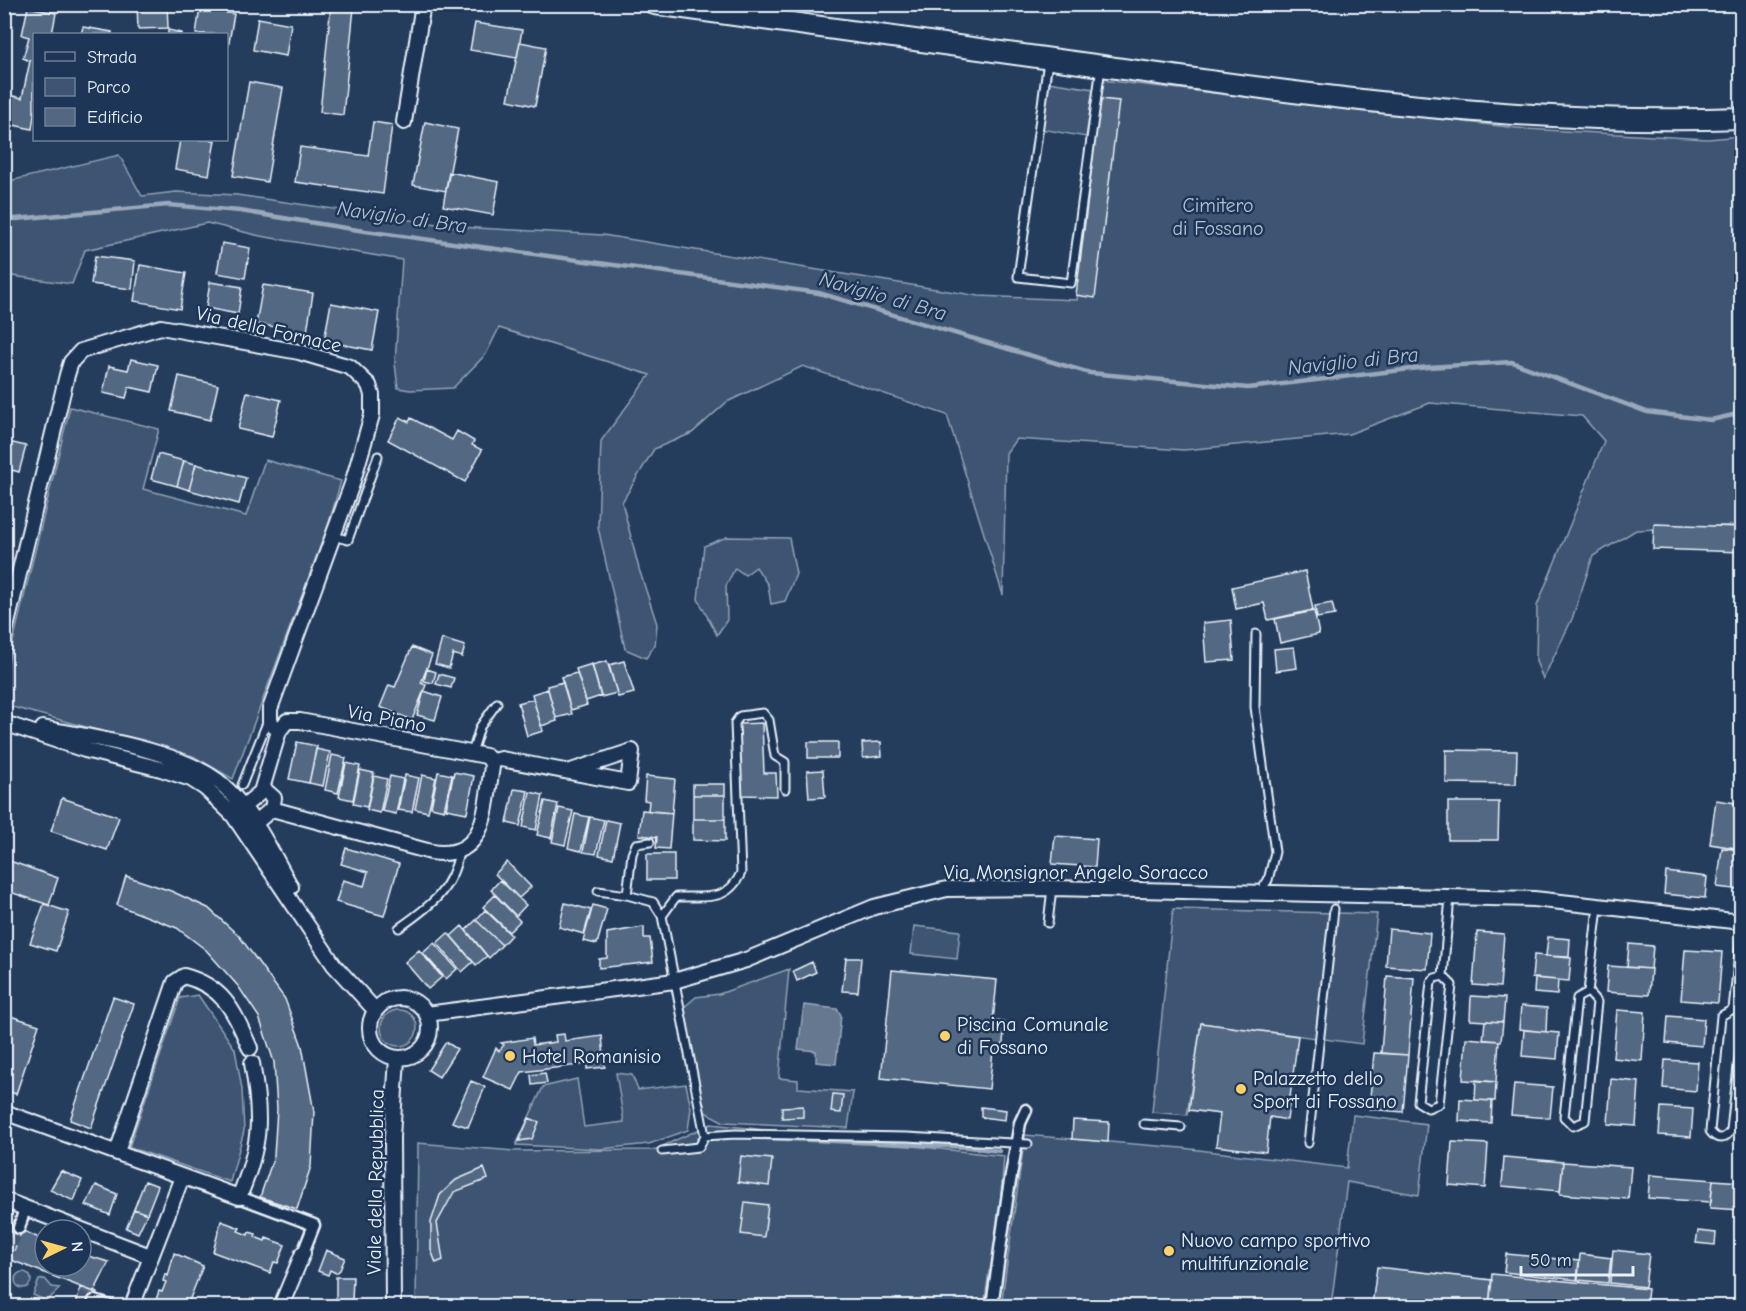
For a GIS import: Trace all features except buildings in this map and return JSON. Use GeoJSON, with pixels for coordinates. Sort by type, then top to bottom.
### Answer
{"type":"FeatureCollection","features":[{"type":"Feature","properties":{"kind":"main road"},"geometry":{"type":"LineString","coordinates":[[655,4],[1372,103],[1507,116],[1673,120],[1742,118]]}},
{"type":"Feature","properties":{"kind":"street"},"geometry":{"type":"LineString","coordinates":[[404,122],[423,4]]}},
{"type":"Feature","properties":{"kind":"street","name":"Via della Fornace"},"geometry":{"type":"LineString","coordinates":[[6,627],[71,362],[81,351],[150,328],[172,328],[299,352],[350,367],[362,376],[372,395],[372,416],[333,536],[269,717]]}},
{"type":"Feature","properties":{"kind":"street"},"geometry":{"type":"LineString","coordinates":[[238,811],[261,792],[279,731],[272,727],[269,717]]}},
{"type":"Feature","properties":{"kind":"street","name":"Via Piano"},"geometry":{"type":"LineString","coordinates":[[279,731],[287,721],[294,720],[486,756],[491,761],[501,759],[572,771]]}},
{"type":"Feature","properties":{"kind":"street"},"geometry":{"type":"LineString","coordinates":[[4,722],[191,779],[255,823],[334,965]]}},
{"type":"Feature","properties":{"kind":"street"},"geometry":{"type":"LineString","coordinates":[[273,809],[431,852],[447,854],[459,852],[469,846],[480,828],[492,767],[491,761]]}},
{"type":"Feature","properties":{"kind":"street"},"geometry":{"type":"LineString","coordinates":[[255,823],[273,809],[274,804],[271,793],[261,792]]}},
{"type":"Feature","properties":{"kind":"street"},"geometry":{"type":"LineString","coordinates":[[238,811],[334,965],[375,1010]]}},
{"type":"Feature","properties":{"kind":"street","name":"Via Monsignor Angelo Soracco"},"geometry":{"type":"LineString","coordinates":[[427,1014],[674,981],[746,960],[835,921],[912,897],[947,889],[1052,888],[1534,899],[1742,924]]}},
{"type":"Feature","properties":{"kind":"street"},"geometry":{"type":"LineString","coordinates":[[117,1152],[175,982],[184,976],[205,982],[218,991],[238,1020],[250,1048]]}},
{"type":"Feature","properties":{"kind":"street"},"geometry":{"type":"LineString","coordinates":[[396,998],[408,999],[419,1004],[427,1014],[430,1026],[424,1044],[410,1056],[397,1058],[385,1054],[373,1040],[370,1022],[375,1010],[384,1002],[396,998]]}},
{"type":"Feature","properties":{"kind":"street","name":"Viale della Repubblica"},"geometry":{"type":"LineString","coordinates":[[393,1306],[392,1137],[397,1058]]}},
{"type":"Feature","properties":{"kind":"street"},"geometry":{"type":"LineString","coordinates":[[239,1197],[253,1164],[257,1145],[258,1101],[252,1063]]}},
{"type":"Feature","properties":{"kind":"street"},"geometry":{"type":"LineString","coordinates":[[992,1306],[1022,1144],[1020,1123],[1026,1110]]}},
{"type":"Feature","properties":{"kind":"street"},"geometry":{"type":"LineString","coordinates":[[4,1112],[314,1225],[281,1306]]}},
{"type":"Feature","properties":{"kind":"street"},"geometry":{"type":"LineString","coordinates":[[132,1306],[182,1177]]}},
{"type":"Feature","properties":{"kind":"street"},"geometry":{"type":"LineString","coordinates":[[4,1200],[150,1256]]}},
{"type":"Feature","properties":{"kind":"street"},"geometry":{"type":"LineString","coordinates":[[19,1228],[25,1208]]}},
{"type":"Feature","properties":{"kind":"street"},"geometry":{"type":"LineString","coordinates":[[94,1301],[110,1306]]}},
{"type":"Feature","properties":{"kind":"lane"},"geometry":{"type":"LineString","coordinates":[[1048,58],[1018,277],[1071,283],[1101,66]]}},
{"type":"Feature","properties":{"kind":"lane"},"geometry":{"type":"LineString","coordinates":[[333,536],[348,540],[378,456]]}},
{"type":"Feature","properties":{"kind":"lane"},"geometry":{"type":"LineString","coordinates":[[1256,634],[1255,707],[1275,852],[1268,880],[1260,892]]}},
{"type":"Feature","properties":{"kind":"lane"},"geometry":{"type":"LineString","coordinates":[[472,754],[480,727],[497,703]]}},
{"type":"Feature","properties":{"kind":"lane"},"geometry":{"type":"LineString","coordinates":[[662,916],[676,897],[723,896],[735,887],[741,873],[735,723],[740,716],[763,713],[769,720],[775,756],[785,762],[785,789]]}},
{"type":"Feature","properties":{"kind":"lane"},"geometry":{"type":"LineString","coordinates":[[242,785],[269,717]]}},
{"type":"Feature","properties":{"kind":"lane"},"geometry":{"type":"LineString","coordinates":[[627,895],[632,854],[636,844],[650,842]]}},
{"type":"Feature","properties":{"kind":"lane"},"geometry":{"type":"LineString","coordinates":[[399,928],[425,910],[445,890],[456,871],[459,852]]}},
{"type":"Feature","properties":{"kind":"lane"},"geometry":{"type":"LineString","coordinates":[[1048,923],[1052,888]]}},
{"type":"Feature","properties":{"kind":"lane"},"geometry":{"type":"LineString","coordinates":[[598,891],[653,902],[662,916],[705,1136],[699,1147],[662,1151]]}},
{"type":"Feature","properties":{"kind":"lane"},"geometry":{"type":"LineString","coordinates":[[1443,976],[1450,897]]}},
{"type":"Feature","properties":{"kind":"lane"},"geometry":{"type":"LineString","coordinates":[[1588,992],[1577,998],[1575,1009],[1564,1118],[1573,1126],[1585,1121],[1597,1002],[1588,992],[1598,907]]}},
{"type":"Feature","properties":{"kind":"lane"},"geometry":{"type":"LineString","coordinates":[[1308,1143],[1334,909]]}},
{"type":"Feature","properties":{"kind":"lane"},"geometry":{"type":"LineString","coordinates":[[1733,1009],[1742,924]]}},
{"type":"Feature","properties":{"kind":"lane"},"geometry":{"type":"LineString","coordinates":[[1443,976],[1452,985],[1439,1104],[1428,1108],[1418,1102],[1431,982],[1443,976]]}},
{"type":"Feature","properties":{"kind":"lane"},"geometry":{"type":"LineString","coordinates":[[1733,1009],[1742,1015]]}},
{"type":"Feature","properties":{"kind":"lane"},"geometry":{"type":"LineString","coordinates":[[1733,1009],[1721,1016],[1710,1131],[1714,1137],[1720,1139],[1727,1136],[1731,1130],[1742,1030]]}},
{"type":"Feature","properties":{"kind":"lane"},"geometry":{"type":"LineString","coordinates":[[1144,1124],[1181,1126]]}},
{"type":"Feature","properties":{"kind":"lane"},"geometry":{"type":"LineString","coordinates":[[705,1136],[735,1134],[907,1137],[1022,1144]]}},
{"type":"Feature","properties":{"kind":"green space","name":"Cimitero di Fossano"},"geometry":{"type":"Polygon","coordinates":[[[1102,80],[1526,129],[1708,139],[1741,136],[1741,525],[1636,530],[1593,556],[1572,619],[1543,679],[1536,661],[1537,606],[1604,441],[1582,416],[1430,403],[1349,434],[1184,450],[1016,439],[1006,453],[1003,595],[947,415],[803,366],[727,402],[692,433],[654,449],[622,502],[639,569],[657,624],[655,645],[646,658],[625,649],[598,527],[601,441],[650,375],[499,328],[486,354],[453,388],[410,390],[398,388],[395,363],[402,260],[260,236],[207,223],[85,250],[72,284],[5,275],[5,182],[119,155],[142,196],[176,192],[237,195],[458,227],[603,235],[979,296],[1077,300],[1102,80]]]}},
{"type":"Feature","properties":{"kind":"green space"},"geometry":{"type":"Polygon","coordinates":[[[1048,82],[1093,89],[1086,137],[1041,129],[1048,82]]]}},
{"type":"Feature","properties":{"kind":"green space"},"geometry":{"type":"Polygon","coordinates":[[[70,407],[159,429],[143,489],[246,516],[265,460],[341,481],[329,523],[233,779],[193,756],[5,705],[5,675],[70,407]]]}},
{"type":"Feature","properties":{"kind":"green space"},"geometry":{"type":"Polygon","coordinates":[[[727,537],[789,538],[796,574],[785,601],[771,604],[768,585],[756,567],[745,575],[735,568],[726,586],[727,620],[717,635],[698,599],[704,546],[727,537]]]}},
{"type":"Feature","properties":{"kind":"green space"},"geometry":{"type":"Polygon","coordinates":[[[1173,909],[1377,914],[1362,1044],[1201,1023],[1187,1115],[1152,1112],[1173,909]]]}},
{"type":"Feature","properties":{"kind":"green space"},"geometry":{"type":"Polygon","coordinates":[[[914,926],[960,931],[957,959],[911,954],[914,926]]]}},
{"type":"Feature","properties":{"kind":"green space"},"geometry":{"type":"Polygon","coordinates":[[[789,969],[779,1078],[798,1080],[798,1088],[853,1092],[848,1128],[724,1122],[705,1112],[683,1008],[696,997],[719,994],[789,969]]]}},
{"type":"Feature","properties":{"kind":"green space"},"geometry":{"type":"Polygon","coordinates":[[[198,995],[235,1049],[242,1089],[244,1131],[230,1182],[129,1147],[180,998],[198,995]]]}},
{"type":"Feature","properties":{"kind":"green space"},"geometry":{"type":"Polygon","coordinates":[[[399,1010],[412,1015],[417,1028],[412,1041],[399,1046],[386,1041],[381,1028],[386,1015],[399,1010]]]}},
{"type":"Feature","properties":{"kind":"green space"},"geometry":{"type":"Polygon","coordinates":[[[616,1073],[632,1075],[638,1090],[686,1084],[691,1108],[688,1130],[649,1144],[601,1149],[516,1145],[543,1087],[577,1079],[584,1127],[624,1122],[616,1073]]]}},
{"type":"Feature","properties":{"kind":"green space","name":"Nuovo campo sportivo multifunzionale"},"geometry":{"type":"Polygon","coordinates":[[[1353,1115],[1427,1124],[1419,1195],[1347,1182],[1331,1306],[1001,1306],[1025,1135],[1182,1148],[1347,1168],[1353,1115]]]}},
{"type":"Feature","properties":{"kind":"green space"},"geometry":{"type":"Polygon","coordinates":[[[711,1124],[1004,1156],[995,1272],[989,1271],[984,1306],[416,1306],[418,1143],[514,1151],[654,1150],[711,1124]]]}},
{"type":"Feature","properties":{"kind":"green space"},"geometry":{"type":"Polygon","coordinates":[[[23,1272],[29,1274],[31,1280],[29,1286],[23,1288],[17,1286],[15,1280],[17,1274],[23,1272]]]}},
{"type":"Feature","properties":{"kind":"green space"},"geometry":{"type":"Polygon","coordinates":[[[45,1279],[52,1287],[60,1288],[47,1301],[33,1295],[39,1280],[45,1279]]]}},
{"type":"Feature","properties":{"kind":"shaded area"},"geometry":{"type":"Polygon","coordinates":[[[804,1005],[837,1009],[841,1015],[836,1064],[816,1062],[816,1051],[798,1049],[804,1005]]]}},
{"type":"Feature","properties":{"kind":"waterway","name":"Naviglio di Bra"},"geometry":{"type":"LineString","coordinates":[[4,218],[16,219],[168,205],[240,211],[358,230],[819,293],[1090,373],[1248,388],[1428,367],[1512,362],[1647,412],[1711,420],[1742,413]]}},
{"type":"Feature","properties":{"kind":"waterway"},"geometry":{"type":"LineString","coordinates":[[743,1137],[968,1147],[999,1151]]}},
{"type":"Feature","properties":{"kind":"tunnel"},"geometry":{"type":"LineString","coordinates":[[7,1259],[19,1228]]}},
{"type":"Feature","properties":{"kind":"tunnel"},"geometry":{"type":"LineString","coordinates":[[79,1296],[94,1301]]}},
{"type":"Feature","properties":{"kind":"place","name":"Piscina Comunale di Fossano"},"geometry":{"type":"Point","coordinates":[945,1036]}},
{"type":"Feature","properties":{"kind":"place","name":"Hotel Romanisio"},"geometry":{"type":"Point","coordinates":[510,1056]}},
{"type":"Feature","properties":{"kind":"place","name":"Palazzetto dello Sport di Fossano"},"geometry":{"type":"Point","coordinates":[1241,1089]}},
{"type":"Feature","properties":{"kind":"place","name":"Nuovo campo sportivo multifunzionale"},"geometry":{"type":"Point","coordinates":[1169,1251]}}]}
